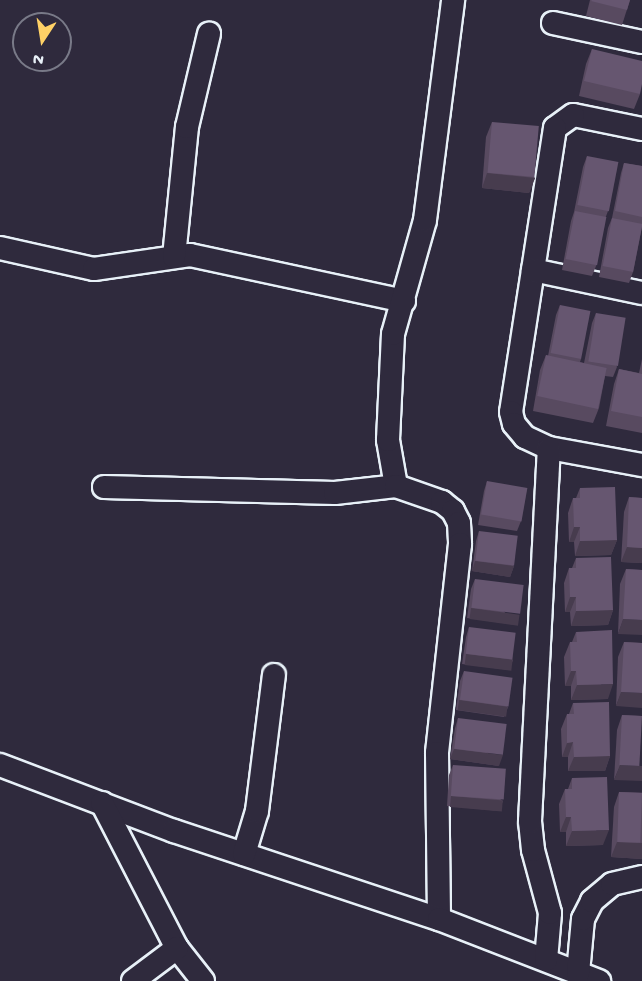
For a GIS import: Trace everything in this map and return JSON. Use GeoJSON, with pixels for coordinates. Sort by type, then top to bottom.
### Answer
{"type":"FeatureCollection","features":[{"type":"Feature","properties":{"kind":"street"},"geometry":{"type":"LineString","coordinates":[[396,486],[388,440],[393,334],[404,301],[435,165],[453,0]]}},
{"type":"Feature","properties":{"kind":"street"},"geometry":{"type":"LineString","coordinates":[[553,23],[642,42]]}},
{"type":"Feature","properties":{"kind":"street"},"geometry":{"type":"LineString","coordinates":[[174,257],[187,127],[209,34]]}},
{"type":"Feature","properties":{"kind":"street"},"geometry":{"type":"LineString","coordinates":[[642,129],[573,115],[555,128],[511,412],[514,424],[525,437],[549,448],[642,465]]}},
{"type":"Feature","properties":{"kind":"street"},"geometry":{"type":"LineString","coordinates":[[0,248],[94,269],[190,255],[279,272],[404,301]]}},
{"type":"Feature","properties":{"kind":"street"},"geometry":{"type":"LineString","coordinates":[[533,270],[642,293]]}},
{"type":"Feature","properties":{"kind":"street"},"geometry":{"type":"LineString","coordinates":[[546,960],[550,913],[532,850],[530,821],[549,448]]}},
{"type":"Feature","properties":{"kind":"street"},"geometry":{"type":"LineString","coordinates":[[104,487],[335,493],[396,486],[442,502],[459,523],[460,544],[437,753],[439,919]]}},
{"type":"Feature","properties":{"kind":"street"},"geometry":{"type":"LineString","coordinates":[[244,854],[257,811],[274,675]]}},
{"type":"Feature","properties":{"kind":"street"},"geometry":{"type":"LineString","coordinates":[[0,765],[244,854],[439,919],[588,977],[583,919],[592,901],[612,884],[642,877]]}},
{"type":"Feature","properties":{"kind":"street"},"geometry":{"type":"LineString","coordinates":[[102,803],[177,948],[203,981]]}},
{"type":"Feature","properties":{"kind":"street"},"geometry":{"type":"LineString","coordinates":[[133,981],[177,948]]}},
{"type":"Feature","properties":{"kind":"building"},"geometry":{"type":"Polygon","coordinates":[[[592,0],[630,0],[627,10],[592,0]]]}},
{"type":"Feature","properties":{"kind":"building"},"geometry":{"type":"Polygon","coordinates":[[[592,49],[642,61],[640,94],[584,81],[592,49]]]}},
{"type":"Feature","properties":{"kind":"building"},"geometry":{"type":"Polygon","coordinates":[[[492,122],[539,126],[534,177],[488,173],[492,122]]]}},
{"type":"Feature","properties":{"kind":"building"},"geometry":{"type":"Polygon","coordinates":[[[587,156],[618,162],[609,211],[577,205],[587,156]]]}},
{"type":"Feature","properties":{"kind":"building"},"geometry":{"type":"Polygon","coordinates":[[[624,163],[642,166],[642,217],[615,211],[624,163]]]}},
{"type":"Feature","properties":{"kind":"building"},"geometry":{"type":"Polygon","coordinates":[[[575,211],[606,217],[597,265],[566,259],[575,211]]]}},
{"type":"Feature","properties":{"kind":"building"},"geometry":{"type":"Polygon","coordinates":[[[612,218],[642,224],[633,272],[603,266],[612,218]]]}},
{"type":"Feature","properties":{"kind":"building"},"geometry":{"type":"Polygon","coordinates":[[[560,305],[590,311],[581,359],[551,353],[560,305]]]}},
{"type":"Feature","properties":{"kind":"building"},"geometry":{"type":"Polygon","coordinates":[[[596,313],[626,318],[618,366],[588,361],[596,313]]]}},
{"type":"Feature","properties":{"kind":"building"},"geometry":{"type":"Polygon","coordinates":[[[546,355],[607,368],[598,409],[537,396],[546,355]]]}},
{"type":"Feature","properties":{"kind":"building"},"geometry":{"type":"Polygon","coordinates":[[[619,369],[642,374],[642,417],[611,411],[619,369]]]}},
{"type":"Feature","properties":{"kind":"building"},"geometry":{"type":"Polygon","coordinates":[[[487,481],[527,488],[521,522],[481,514],[487,481]]]}},
{"type":"Feature","properties":{"kind":"building"},"geometry":{"type":"Polygon","coordinates":[[[615,487],[617,540],[580,541],[580,527],[574,527],[573,498],[580,498],[580,488],[615,487]]]}},
{"type":"Feature","properties":{"kind":"building"},"geometry":{"type":"Polygon","coordinates":[[[629,497],[642,498],[642,548],[627,547],[629,497]]]}},
{"type":"Feature","properties":{"kind":"building"},"geometry":{"type":"Polygon","coordinates":[[[479,531],[518,536],[514,566],[475,561],[479,531]]]}},
{"type":"Feature","properties":{"kind":"building"},"geometry":{"type":"Polygon","coordinates":[[[611,557],[613,610],[576,611],[576,597],[570,597],[569,568],[576,568],[576,558],[611,557]]]}},
{"type":"Feature","properties":{"kind":"building"},"geometry":{"type":"Polygon","coordinates":[[[626,569],[642,570],[642,620],[623,619],[626,569]]]}},
{"type":"Feature","properties":{"kind":"building"},"geometry":{"type":"Polygon","coordinates":[[[475,579],[524,585],[520,614],[471,608],[475,579]]]}},
{"type":"Feature","properties":{"kind":"building"},"geometry":{"type":"Polygon","coordinates":[[[469,627],[516,633],[512,660],[466,654],[469,627]]]}},
{"type":"Feature","properties":{"kind":"building"},"geometry":{"type":"Polygon","coordinates":[[[612,630],[613,684],[577,685],[576,671],[571,671],[570,642],[577,642],[576,632],[612,630]]]}},
{"type":"Feature","properties":{"kind":"building"},"geometry":{"type":"Polygon","coordinates":[[[624,642],[642,643],[642,693],[621,692],[624,642]]]}},
{"type":"Feature","properties":{"kind":"building"},"geometry":{"type":"Polygon","coordinates":[[[464,671],[513,678],[508,707],[460,700],[464,671]]]}},
{"type":"Feature","properties":{"kind":"building"},"geometry":{"type":"Polygon","coordinates":[[[609,702],[610,756],[574,757],[573,742],[567,743],[567,714],[574,714],[573,703],[609,702]]]}},
{"type":"Feature","properties":{"kind":"building"},"geometry":{"type":"Polygon","coordinates":[[[622,715],[642,716],[639,766],[619,765],[622,715]]]}},
{"type":"Feature","properties":{"kind":"building"},"geometry":{"type":"Polygon","coordinates":[[[458,718],[507,724],[503,755],[454,749],[458,718]]]}},
{"type":"Feature","properties":{"kind":"building"},"geometry":{"type":"Polygon","coordinates":[[[453,765],[506,769],[504,800],[451,796],[453,765]]]}},
{"type":"Feature","properties":{"kind":"building"},"geometry":{"type":"Polygon","coordinates":[[[607,777],[609,830],[572,831],[571,817],[566,817],[565,789],[572,789],[572,778],[607,777]]]}},
{"type":"Feature","properties":{"kind":"building"},"geometry":{"type":"Polygon","coordinates":[[[619,792],[642,793],[640,843],[617,842],[619,792]]]}}]}
